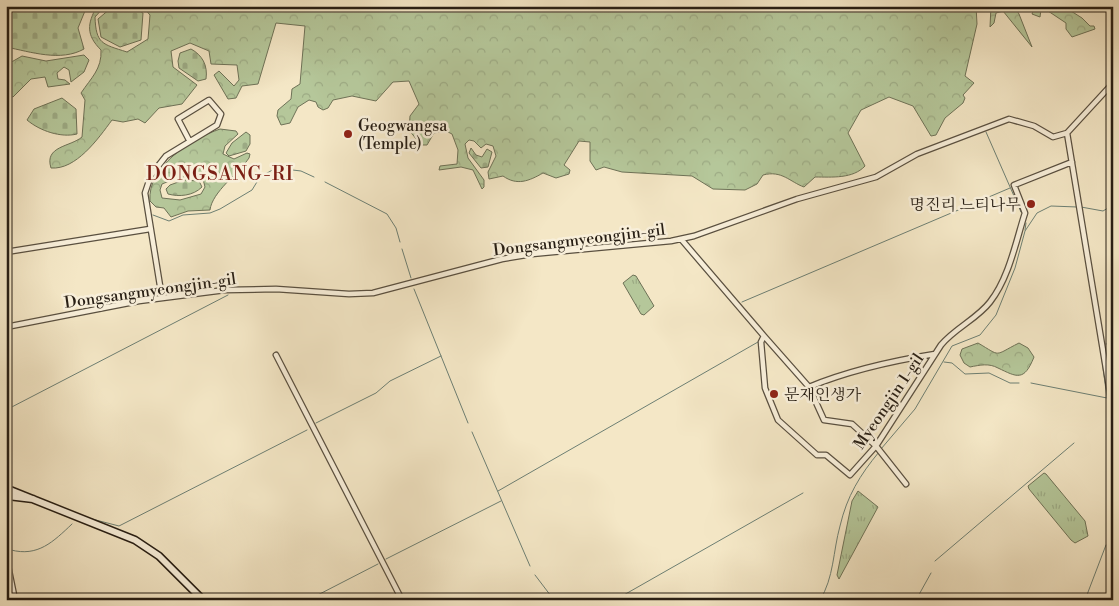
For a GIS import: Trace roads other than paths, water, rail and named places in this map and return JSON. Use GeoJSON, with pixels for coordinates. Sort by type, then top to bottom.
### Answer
{"type":"FeatureCollection","features":[{"type":"Feature","properties":{"kind":"main road"},"geometry":{"type":"LineString","coordinates":[[9,491],[33,499],[149,548],[203,600]]}},
{"type":"Feature","properties":{"kind":"street"},"geometry":{"type":"LineString","coordinates":[[1111,390],[1067,133],[1113,83]]}},
{"type":"Feature","properties":{"kind":"street"},"geometry":{"type":"LineString","coordinates":[[162,298],[145,193],[151,175],[166,156],[189,140],[217,125],[221,114],[209,100],[178,119],[189,140]]}},
{"type":"Feature","properties":{"kind":"street","name":"Dongsangmyeongjin-gil"},"geometry":{"type":"LineString","coordinates":[[6,327],[162,298],[224,290],[276,289],[349,294],[373,293],[525,256],[655,244],[682,239],[797,199],[876,177],[917,154],[1009,118],[1034,126],[1053,137],[1067,133]]}},
{"type":"Feature","properties":{"kind":"street","name":"Myeongjin 1-gil"},"geometry":{"type":"LineString","coordinates":[[764,336],[761,342],[765,388],[778,420],[817,455],[826,455],[850,475],[876,446],[951,332],[989,304],[1000,287],[1025,212],[1014,185],[1072,162]]}},
{"type":"Feature","properties":{"kind":"street"},"geometry":{"type":"LineString","coordinates":[[6,252],[150,229]]}},
{"type":"Feature","properties":{"kind":"street"},"geometry":{"type":"LineString","coordinates":[[682,239],[809,387],[824,420],[852,424],[876,446],[906,484]]}},
{"type":"Feature","properties":{"kind":"street"},"geometry":{"type":"LineString","coordinates":[[809,387],[862,368],[935,354]]}},
{"type":"Feature","properties":{"kind":"street"},"geometry":{"type":"LineString","coordinates":[[276,355],[402,600]]}},
{"type":"Feature","properties":{"kind":"street"},"geometry":{"type":"LineString","coordinates":[[6,556],[15,600]]}},
{"type":"Feature","properties":{"kind":"waterway"},"geometry":{"type":"LineString","coordinates":[[986,132],[1021,212]]}},
{"type":"Feature","properties":{"kind":"waterway"},"geometry":{"type":"LineString","coordinates":[[153,215],[169,221],[183,215],[210,213],[252,190],[260,177],[276,168],[301,171],[314,177]]}},
{"type":"Feature","properties":{"kind":"waterway"},"geometry":{"type":"LineString","coordinates":[[325,182],[387,214],[396,228],[400,242]]}},
{"type":"Feature","properties":{"kind":"waterway"},"geometry":{"type":"LineString","coordinates":[[742,302],[1010,188]]}},
{"type":"Feature","properties":{"kind":"waterway"},"geometry":{"type":"LineString","coordinates":[[1081,207],[1103,211],[1113,205]]}},
{"type":"Feature","properties":{"kind":"waterway"},"geometry":{"type":"LineString","coordinates":[[881,449],[915,409],[952,346],[980,335],[996,315],[1015,268],[1025,231],[1037,213],[1051,206],[1077,207]]}},
{"type":"Feature","properties":{"kind":"waterway"},"geometry":{"type":"LineString","coordinates":[[1025,230],[1026,223]]}},
{"type":"Feature","properties":{"kind":"waterway"},"geometry":{"type":"LineString","coordinates":[[402,249],[411,278]]}},
{"type":"Feature","properties":{"kind":"waterway"},"geometry":{"type":"LineString","coordinates":[[414,289],[468,423]]}},
{"type":"Feature","properties":{"kind":"waterway"},"geometry":{"type":"LineString","coordinates":[[6,410],[228,295]]}},
{"type":"Feature","properties":{"kind":"waterway"},"geometry":{"type":"LineString","coordinates":[[498,491],[758,342]]}},
{"type":"Feature","properties":{"kind":"waterway"},"geometry":{"type":"LineString","coordinates":[[1106,344],[1113,343]]}},
{"type":"Feature","properties":{"kind":"waterway"},"geometry":{"type":"LineString","coordinates":[[1031,383],[1107,398],[1100,345]]}},
{"type":"Feature","properties":{"kind":"waterway"},"geometry":{"type":"LineString","coordinates":[[316,423],[376,393],[390,381],[441,356]]}},
{"type":"Feature","properties":{"kind":"waterway"},"geometry":{"type":"LineString","coordinates":[[944,362],[952,363],[965,374],[989,373],[1010,383],[1019,383]]}},
{"type":"Feature","properties":{"kind":"waterway"},"geometry":{"type":"LineString","coordinates":[[88,518],[119,526],[307,430]]}},
{"type":"Feature","properties":{"kind":"waterway"},"geometry":{"type":"LineString","coordinates":[[472,432],[530,566]]}},
{"type":"Feature","properties":{"kind":"waterway"},"geometry":{"type":"LineString","coordinates":[[935,561],[1074,443]]}},
{"type":"Feature","properties":{"kind":"waterway"},"geometry":{"type":"LineString","coordinates":[[820,600],[831,574],[846,505],[860,478],[879,452]]}},
{"type":"Feature","properties":{"kind":"waterway"},"geometry":{"type":"LineString","coordinates":[[615,600],[803,493]]}},
{"type":"Feature","properties":{"kind":"waterway"},"geometry":{"type":"LineString","coordinates":[[386,559],[501,501]]}},
{"type":"Feature","properties":{"kind":"waterway"},"geometry":{"type":"LineString","coordinates":[[11,550],[21,552],[37,550],[58,537],[72,524]]}},
{"type":"Feature","properties":{"kind":"waterway"},"geometry":{"type":"LineString","coordinates":[[1085,600],[1106,545]]}},
{"type":"Feature","properties":{"kind":"waterway"},"geometry":{"type":"LineString","coordinates":[[308,600],[378,564]]}},
{"type":"Feature","properties":{"kind":"waterway"},"geometry":{"type":"LineString","coordinates":[[916,600],[931,573]]}},
{"type":"Feature","properties":{"kind":"waterway"},"geometry":{"type":"LineString","coordinates":[[535,575],[554,600]]}},
{"type":"Feature","properties":{"kind":"place","name":"Geogwangsa (Temple)"},"geometry":{"type":"Point","coordinates":[348,134]}},
{"type":"Feature","properties":{"kind":"place","name":"명진리 느티나무"},"geometry":{"type":"Point","coordinates":[1031,204]}},
{"type":"Feature","properties":{"kind":"place","name":"문재인생가"},"geometry":{"type":"Point","coordinates":[774,394]}},
{"type":"Feature","properties":{"kind":"district","name":"DONGSANG-RI"},"geometry":{"type":"Point","coordinates":[220,173]}}]}
